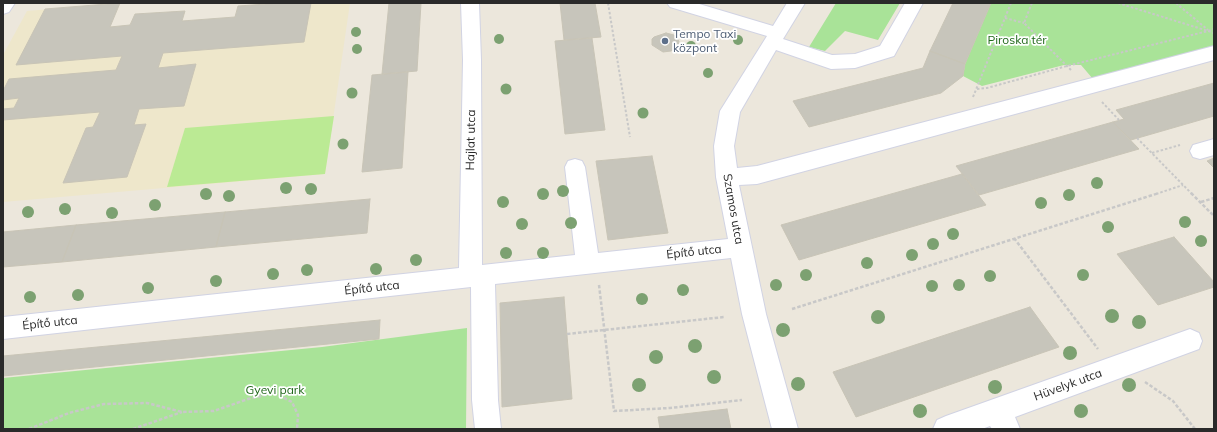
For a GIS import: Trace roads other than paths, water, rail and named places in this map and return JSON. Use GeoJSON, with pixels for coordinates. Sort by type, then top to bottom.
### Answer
{"type":"FeatureCollection","features":[{"type":"Feature","properties":{"kind":"street"},"geometry":{"type":"LineString","coordinates":[[3,8],[6,3]]}},
{"type":"Feature","properties":{"kind":"street","name":"Hajlat utca"},"geometry":{"type":"LineString","coordinates":[[470,3],[476,276],[488,429]]}},
{"type":"Feature","properties":{"kind":"street"},"geometry":{"type":"LineString","coordinates":[[676,3],[774,37],[831,62],[855,62],[887,51],[914,3]]}},
{"type":"Feature","properties":{"kind":"street","name":"Szamos utca"},"geometry":{"type":"LineString","coordinates":[[785,429],[754,314],[727,177],[724,146],[730,111],[796,3]]}},
{"type":"Feature","properties":{"kind":"street"},"geometry":{"type":"LineString","coordinates":[[727,177],[757,175],[1214,53]]}},
{"type":"Feature","properties":{"kind":"street"},"geometry":{"type":"LineString","coordinates":[[575,167],[592,264]]}},
{"type":"Feature","properties":{"kind":"street","name":"Építő utca"},"geometry":{"type":"LineString","coordinates":[[3,328],[740,247]]}},
{"type":"Feature","properties":{"kind":"street","name":"Hüvelyk utca"},"geometry":{"type":"LineString","coordinates":[[946,429],[1001,420],[1117,367],[1190,341]]}},
{"type":"Feature","properties":{"kind":"place","name":"Tempo Taxi központ"},"geometry":{"type":"Point","coordinates":[665,41]}},
{"type":"Feature","properties":{"kind":"park label","name":"Piroska tér"},"geometry":{"type":"Point","coordinates":[1017,40]}},
{"type":"Feature","properties":{"kind":"park label","name":"Gyevi park"},"geometry":{"type":"Point","coordinates":[275,390]}}]}
